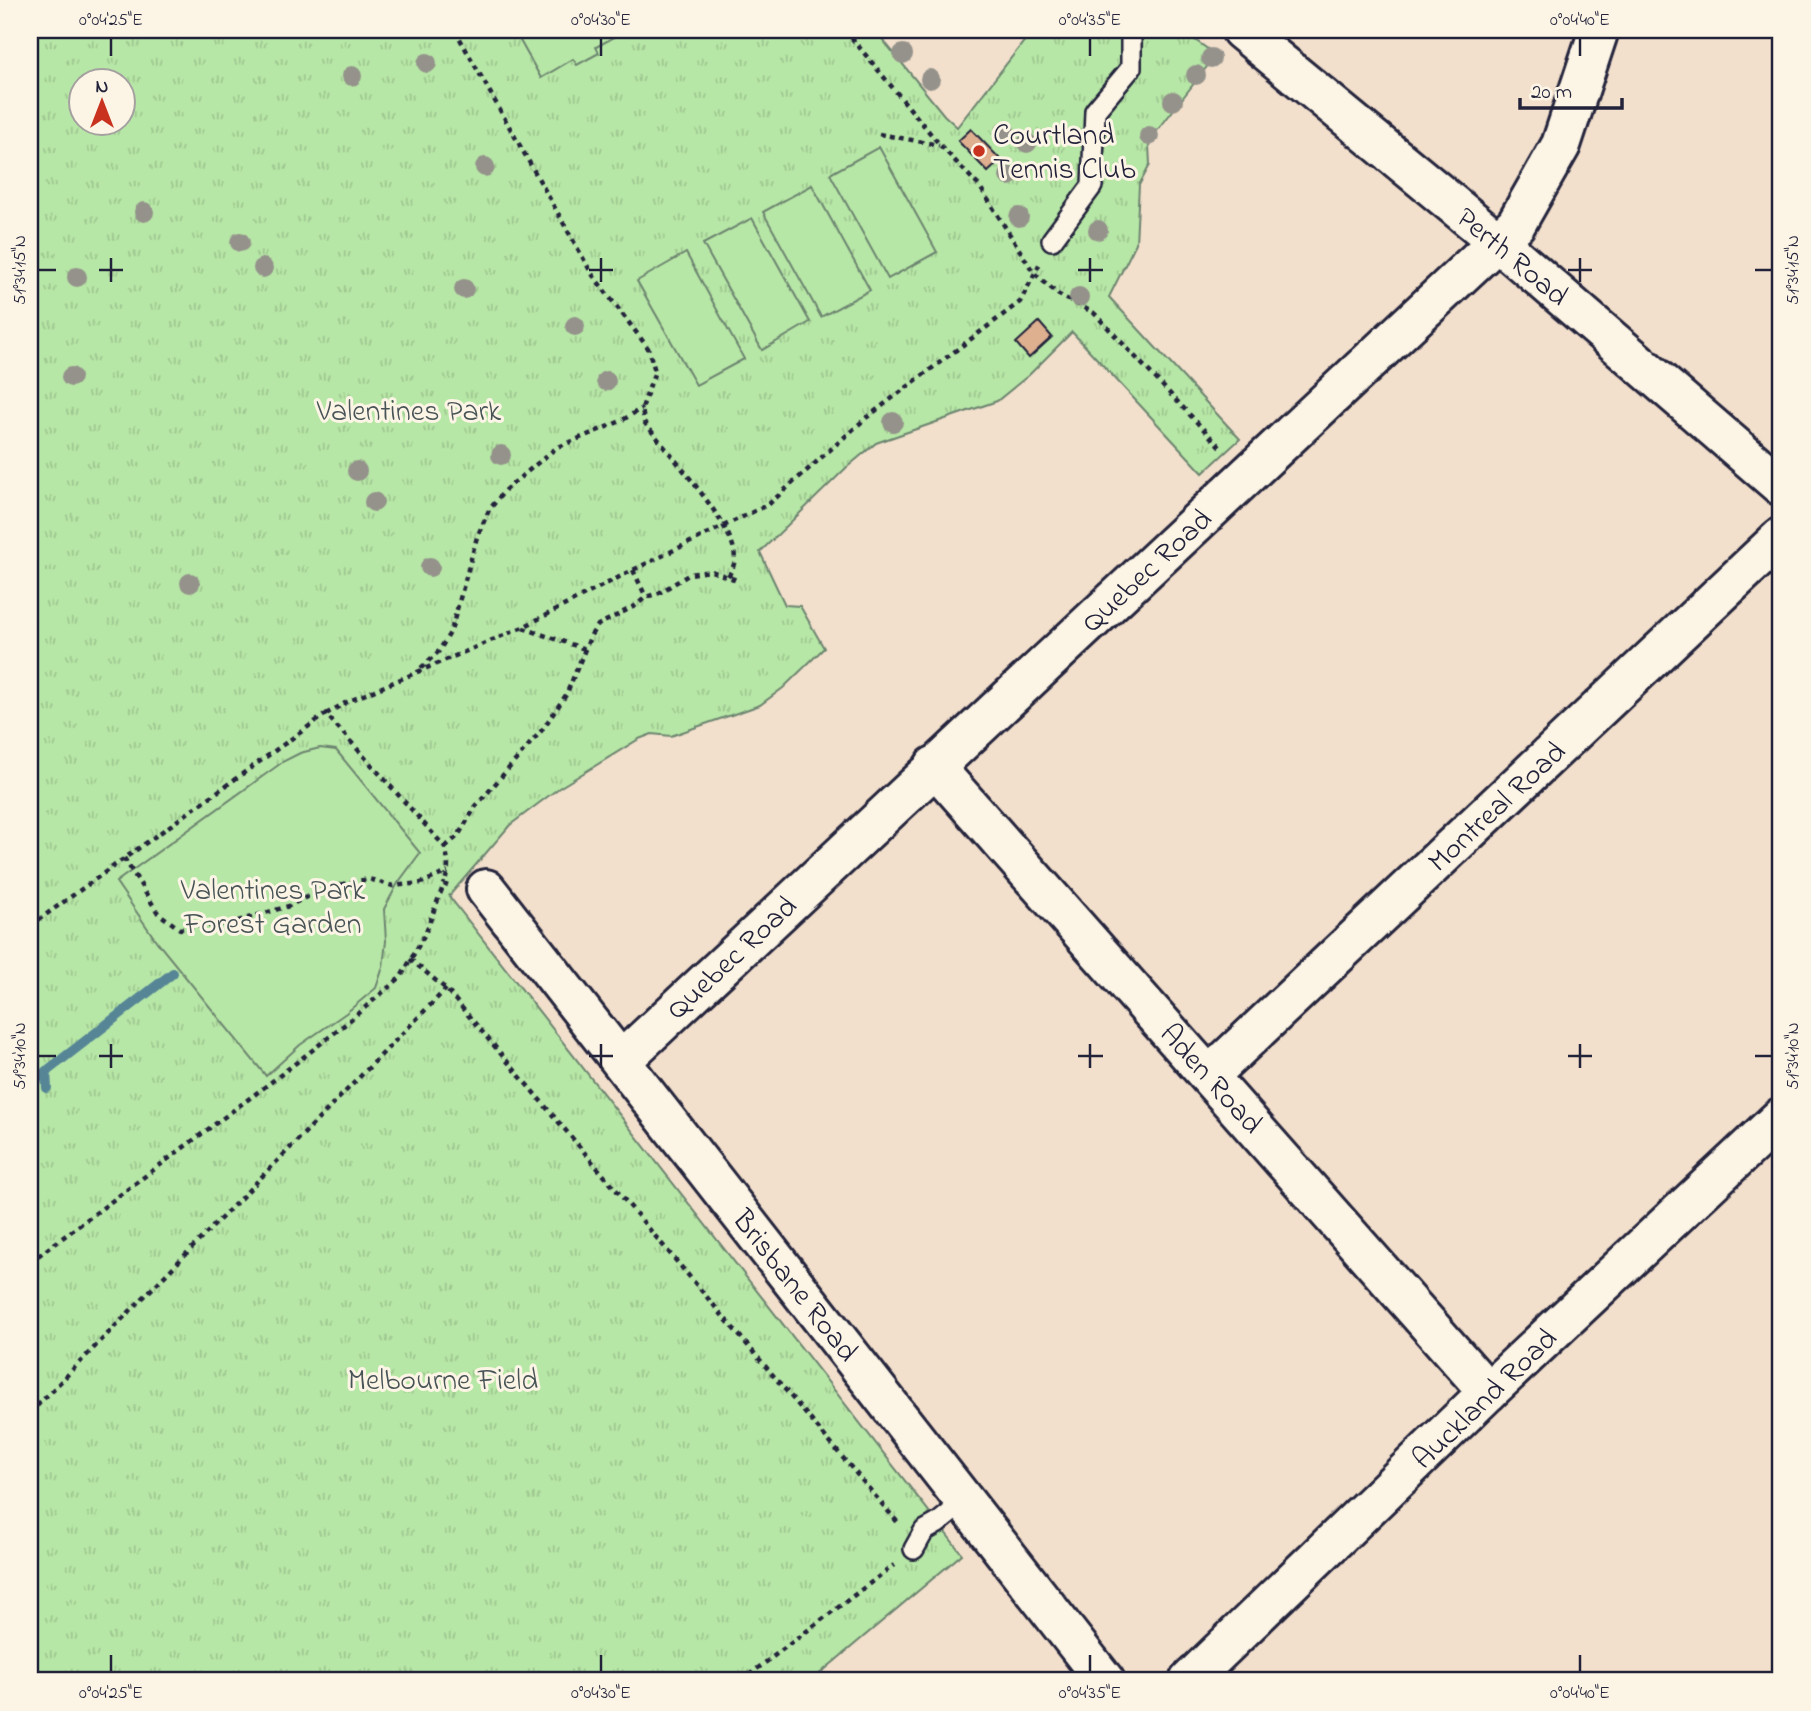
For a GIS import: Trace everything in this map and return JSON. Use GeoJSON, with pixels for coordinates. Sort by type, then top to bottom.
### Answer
{"type":"FeatureCollection","features":[{"type":"Feature","properties":{"kind":"street","name":"Perth Road"},"geometry":{"type":"LineString","coordinates":[[1241,30],[1496,240],[1781,486]]}},
{"type":"Feature","properties":{"kind":"street","name":"Quebec Road"},"geometry":{"type":"LineString","coordinates":[[621,1061],[1516,224],[1561,145],[1599,30]]}},
{"type":"Feature","properties":{"kind":"street","name":"Montreal Road"},"geometry":{"type":"LineString","coordinates":[[1210,1075],[1781,537]]}},
{"type":"Feature","properties":{"kind":"street","name":"Aden Road"},"geometry":{"type":"LineString","coordinates":[[934,766],[1488,1392]]}},
{"type":"Feature","properties":{"kind":"street","name":"Brisbane Road"},"geometry":{"type":"LineString","coordinates":[[486,889],[1105,1681]]}},
{"type":"Feature","properties":{"kind":"street","name":"Auckland Road"},"geometry":{"type":"LineString","coordinates":[[1189,1681],[1488,1392],[1781,1116]]}},
{"type":"Feature","properties":{"kind":"lane"},"geometry":{"type":"LineString","coordinates":[[1052,240],[1092,186],[1095,111],[1131,68],[1131,30]]}},
{"type":"Feature","properties":{"kind":"lane"},"geometry":{"type":"LineString","coordinates":[[914,1549],[924,1531],[938,1524],[965,1501]]}},
{"type":"Feature","properties":{"kind":"path"},"geometry":{"type":"LineString","coordinates":[[455,30],[592,274],[648,348],[655,371],[642,408],[645,422],[724,525],[734,548],[735,559],[728,576]]}},
{"type":"Feature","properties":{"kind":"path"},"geometry":{"type":"LineString","coordinates":[[845,30],[940,145],[980,187],[1034,273],[1059,295],[1094,313],[1247,476]]}},
{"type":"Feature","properties":{"kind":"path"},"geometry":{"type":"LineString","coordinates":[[878,134],[940,145]]}},
{"type":"Feature","properties":{"kind":"path"},"geometry":{"type":"LineString","coordinates":[[30,926],[346,702],[523,627],[769,503],[866,418],[1020,302],[1052,240]]}},
{"type":"Feature","properties":{"kind":"path"},"geometry":{"type":"LineString","coordinates":[[418,671],[439,651],[451,631],[477,537],[489,510],[505,491],[556,448],[621,421],[642,408]]}},
{"type":"Feature","properties":{"kind":"path"},"geometry":{"type":"LineString","coordinates":[[633,570],[646,597]]}},
{"type":"Feature","properties":{"kind":"path"},"geometry":{"type":"LineString","coordinates":[[445,848],[458,836],[476,806],[542,730],[566,695],[598,625],[635,607],[646,597],[659,593],[690,574],[711,571],[737,580]]}},
{"type":"Feature","properties":{"kind":"path"},"geometry":{"type":"LineString","coordinates":[[523,627],[585,649]]}},
{"type":"Feature","properties":{"kind":"path"},"geometry":{"type":"LineString","coordinates":[[30,1262],[337,1031],[401,977],[425,934],[449,872],[449,859],[445,848],[326,714]]}},
{"type":"Feature","properties":{"kind":"path"},"geometry":{"type":"LineString","coordinates":[[124,858],[158,913],[180,929],[231,923],[289,906],[318,891],[369,878],[393,887],[421,883],[449,872]]}},
{"type":"Feature","properties":{"kind":"path"},"geometry":{"type":"LineString","coordinates":[[444,884],[460,892],[486,889]]}},
{"type":"Feature","properties":{"kind":"path"},"geometry":{"type":"LineString","coordinates":[[410,959],[446,989],[894,1516],[914,1549],[741,1681]]}},
{"type":"Feature","properties":{"kind":"path"},"geometry":{"type":"LineString","coordinates":[[30,1413],[446,989]]}},
{"type":"Feature","properties":{"kind":"green space","name":"Valentines Park"},"geometry":{"type":"Polygon","coordinates":[[[30,30],[875,30],[944,115],[957,127],[1033,30],[1181,30],[1216,55],[1149,144],[1150,165],[1139,185],[1136,243],[1109,297],[1240,439],[1203,473],[1072,332],[1029,375],[997,401],[876,443],[846,468],[760,552],[785,605],[800,606],[824,648],[783,688],[760,705],[671,736],[652,734],[639,739],[559,788],[510,825],[449,896],[962,1554],[811,1681],[30,1681],[30,30]]]}},
{"type":"Feature","properties":{"kind":"green space"},"geometry":{"type":"Polygon","coordinates":[[[514,30],[627,30],[596,47],[599,53],[577,65],[573,59],[541,78],[514,30]]]}},
{"type":"Feature","properties":{"kind":"green space"},"geometry":{"type":"Polygon","coordinates":[[[879,147],[937,252],[888,279],[830,174],[879,147]]]}},
{"type":"Feature","properties":{"kind":"green space"},"geometry":{"type":"Polygon","coordinates":[[[812,185],[870,290],[821,317],[763,212],[812,185]]]}},
{"type":"Feature","properties":{"kind":"green space"},"geometry":{"type":"Polygon","coordinates":[[[752,218],[810,322],[762,350],[703,244],[752,218]]]}},
{"type":"Feature","properties":{"kind":"green space"},"geometry":{"type":"Polygon","coordinates":[[[686,253],[744,359],[696,385],[637,281],[686,253]]]}},
{"type":"Feature","properties":{"kind":"green space","name":"Valentines Park Forest Garden"},"geometry":{"type":"Polygon","coordinates":[[[320,748],[336,750],[420,853],[398,883],[384,909],[386,941],[383,967],[376,988],[300,1045],[266,1076],[157,942],[116,882],[284,761],[320,748]]]}},
{"type":"Feature","properties":{"kind":"building","name":"Courtland Tennis Club"},"geometry":{"type":"Polygon","coordinates":[[[971,129],[1001,160],[988,172],[958,141],[971,129]]]}},
{"type":"Feature","properties":{"kind":"building"},"geometry":{"type":"Polygon","coordinates":[[[1039,322],[1052,337],[1029,358],[1016,343],[1039,322]]]}},
{"type":"Feature","properties":{"kind":"waterway"},"geometry":{"type":"LineString","coordinates":[[30,1084],[173,973]]}},
{"type":"Feature","properties":{"kind":"waterway"},"geometry":{"type":"LineString","coordinates":[[46,1071],[47,1088]]}},
{"type":"Feature","properties":{"kind":"place","name":"Courtland Tennis Club"},"geometry":{"type":"Point","coordinates":[979,151]}},
{"type":"Feature","properties":{"kind":"park label","name":"Melbourne Field"},"geometry":{"type":"Point","coordinates":[443,1379]}}]}
